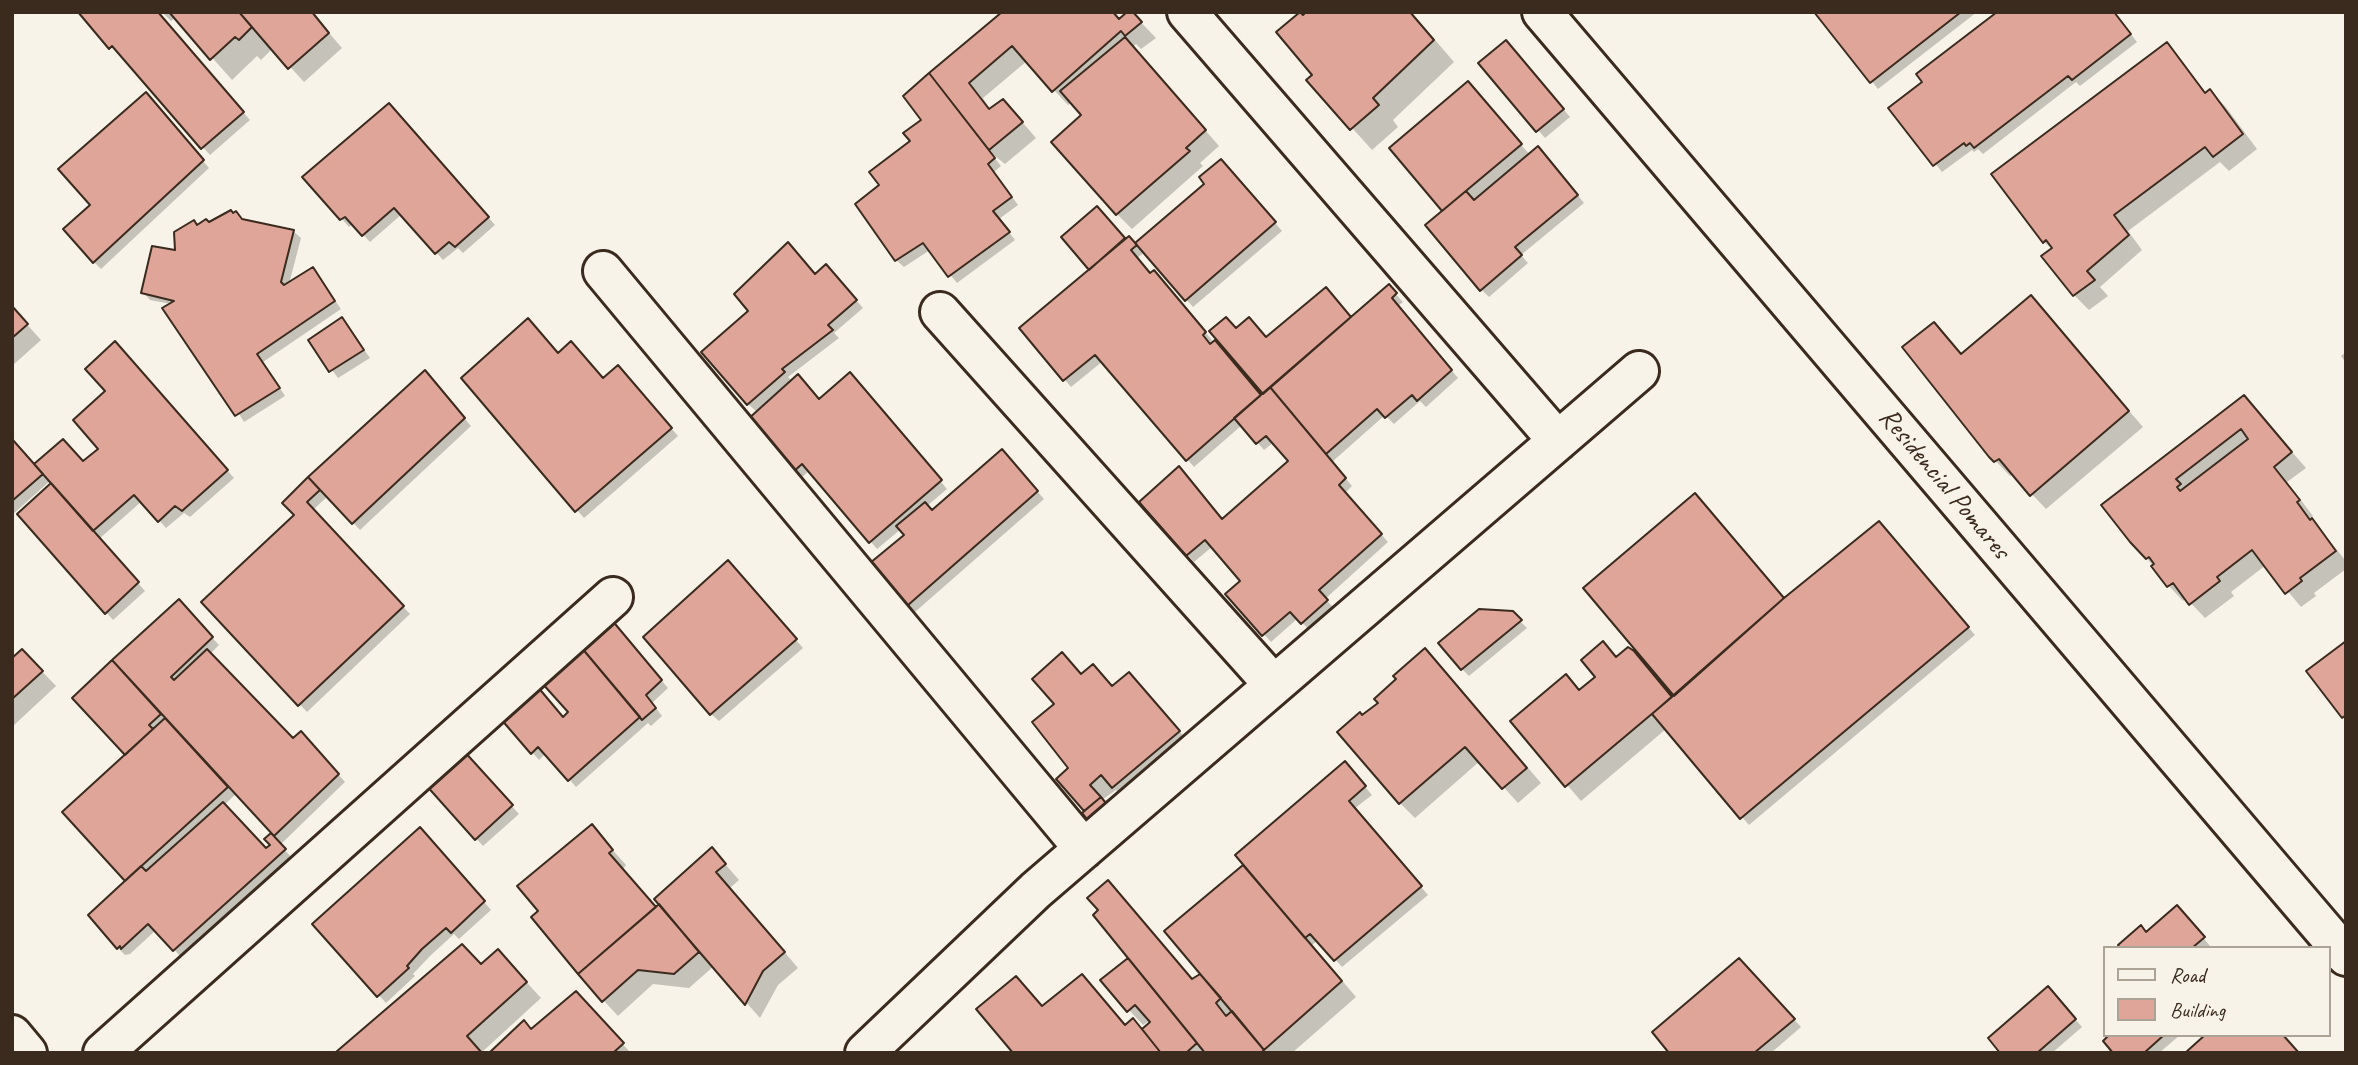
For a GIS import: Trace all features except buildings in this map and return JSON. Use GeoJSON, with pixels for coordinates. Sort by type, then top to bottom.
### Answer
{"type":"FeatureCollection","features":[{"type":"Feature","properties":{"kind":"street"},"geometry":{"type":"LineString","coordinates":[[1187,12],[1558,441]]}},
{"type":"Feature","properties":{"kind":"street","name":"Residencial Pomares"},"geometry":{"type":"LineString","coordinates":[[1542,12],[2346,956]]}},
{"type":"Feature","properties":{"kind":"street"},"geometry":{"type":"LineString","coordinates":[[604,271],[1084,849]]}},
{"type":"Feature","properties":{"kind":"street"},"geometry":{"type":"LineString","coordinates":[[940,312],[1274,685]]}},
{"type":"Feature","properties":{"kind":"street"},"geometry":{"type":"LineString","coordinates":[[865,1053],[1036,890],[1639,371]]}},
{"type":"Feature","properties":{"kind":"street"},"geometry":{"type":"LineString","coordinates":[[103,1053],[613,597]]}},
{"type":"Feature","properties":{"kind":"street"},"geometry":{"type":"LineString","coordinates":[[12,1035],[27,1053]]}}]}
